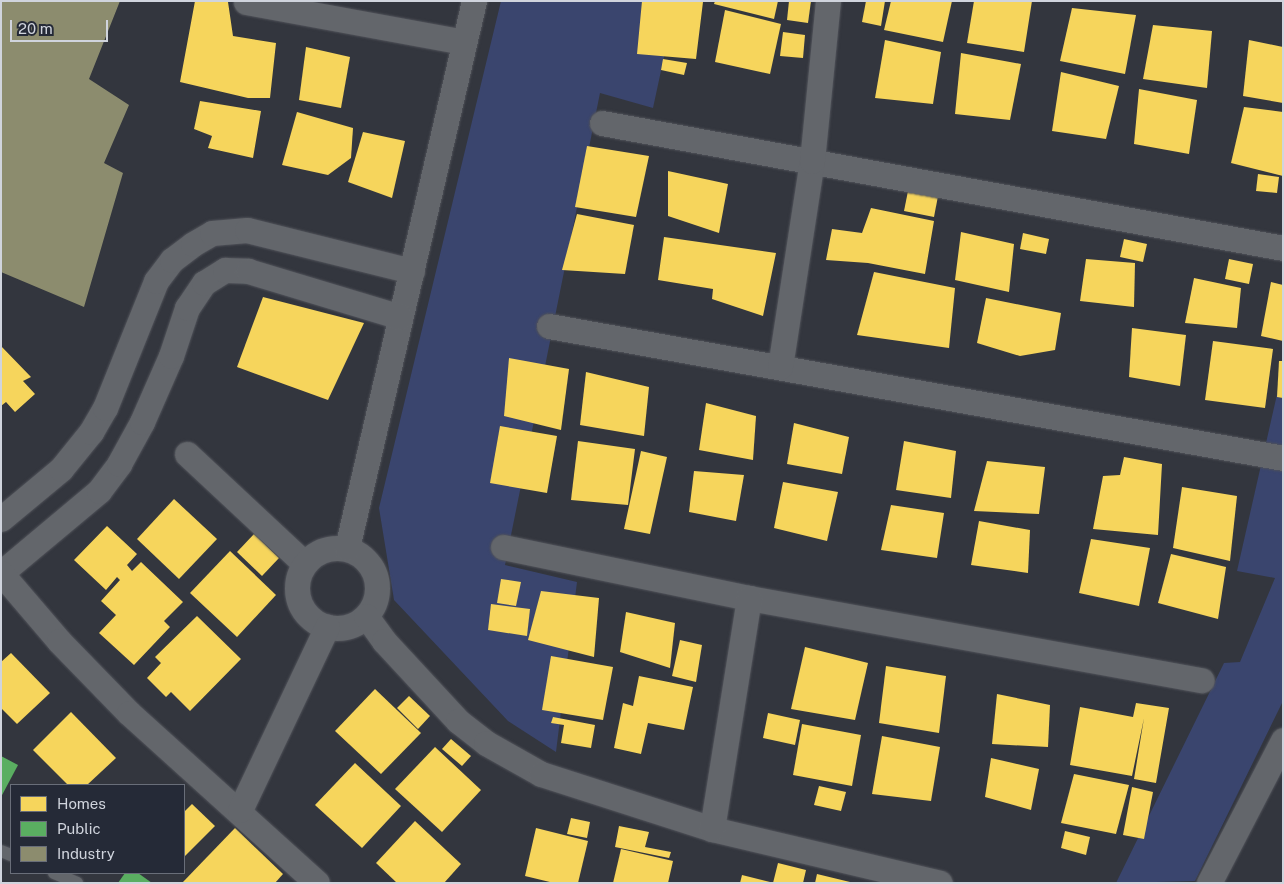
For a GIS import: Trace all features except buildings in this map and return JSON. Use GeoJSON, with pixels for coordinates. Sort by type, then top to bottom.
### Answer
{"type":"FeatureCollection","features":[{"type":"Feature","properties":{"kind":"street"},"geometry":{"type":"LineString","coordinates":[[347,548],[474,1]]}},
{"type":"Feature","properties":{"kind":"street"},"geometry":{"type":"LineString","coordinates":[[780,367],[812,161],[828,1]]}},
{"type":"Feature","properties":{"kind":"street"},"geometry":{"type":"LineString","coordinates":[[246,2],[463,42]]}},
{"type":"Feature","properties":{"kind":"street"},"geometry":{"type":"LineString","coordinates":[[602,123],[1283,248]]}},
{"type":"Feature","properties":{"kind":"street"},"geometry":{"type":"LineString","coordinates":[[1,519],[61,469],[92,432],[105,408],[156,281],[172,260],[212,233],[247,230],[412,271]]}},
{"type":"Feature","properties":{"kind":"street"},"geometry":{"type":"LineString","coordinates":[[212,233],[225,270]]}},
{"type":"Feature","properties":{"kind":"street"},"geometry":{"type":"LineString","coordinates":[[317,883],[240,810],[129,713],[59,641],[1,573],[86,503],[120,464],[142,422],[171,356],[187,308],[204,283],[225,270],[276,278],[400,317]]}},
{"type":"Feature","properties":{"kind":"street"},"geometry":{"type":"LineString","coordinates":[[550,326],[1283,458]]}},
{"type":"Feature","properties":{"kind":"street"},"geometry":{"type":"LineString","coordinates":[[187,454],[304,563]]}},
{"type":"Feature","properties":{"kind":"street"},"geometry":{"type":"LineString","coordinates":[[331,547],[347,548],[370,564],[376,577],[374,604],[366,616],[342,629],[327,627],[312,621],[301,608],[296,593],[297,577],[304,563],[316,552],[331,547]]}},
{"type":"Feature","properties":{"kind":"street"},"geometry":{"type":"LineString","coordinates":[[503,547],[749,598],[1202,680]]}},
{"type":"Feature","properties":{"kind":"street"},"geometry":{"type":"LineString","coordinates":[[712,829],[749,598]]}},
{"type":"Feature","properties":{"kind":"street"},"geometry":{"type":"LineString","coordinates":[[366,616],[384,641],[458,721],[515,762],[541,774],[712,829],[940,883]]}},
{"type":"Feature","properties":{"kind":"street"},"geometry":{"type":"LineString","coordinates":[[240,810],[327,627]]}},
{"type":"Feature","properties":{"kind":"street"},"geometry":{"type":"LineString","coordinates":[[1209,883],[1279,756]]}},
{"type":"Feature","properties":{"kind":"lane"},"geometry":{"type":"LineString","coordinates":[[56,874],[77,883]]}},
{"type":"Feature","properties":{"kind":"shaded area"},"geometry":{"type":"Polygon","coordinates":[[[501,1],[676,1],[653,108],[600,93],[505,565],[577,582],[556,752],[508,721],[394,600],[379,508],[501,1]]]}},
{"type":"Feature","properties":{"kind":"shaded area"},"geometry":{"type":"Polygon","coordinates":[[[1283,368],[1283,701],[1195,881],[1116,883],[1224,663],[1240,662],[1275,578],[1237,571],[1283,368]]]}}]}
